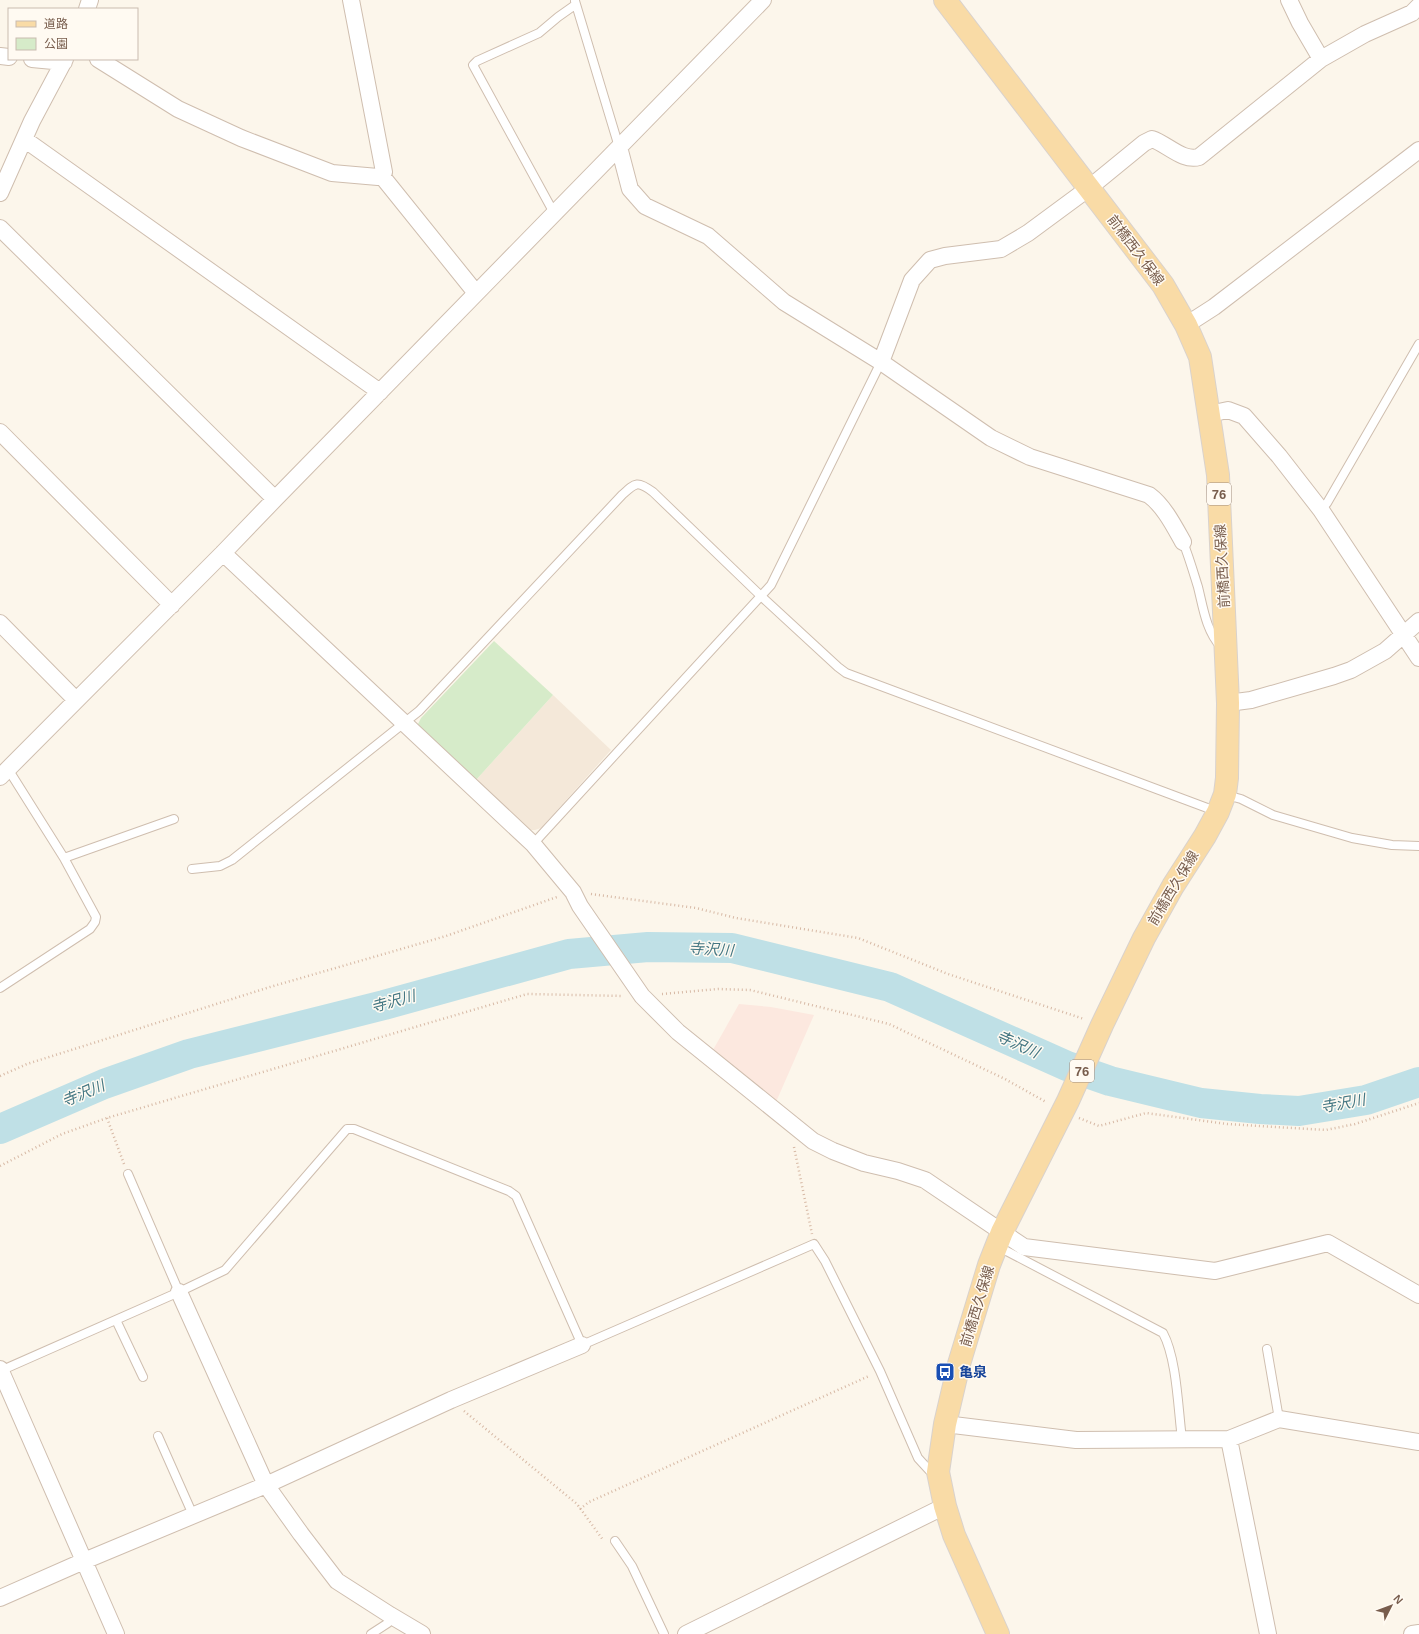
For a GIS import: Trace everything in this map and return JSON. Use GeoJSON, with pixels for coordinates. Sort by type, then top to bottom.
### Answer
{"type":"FeatureCollection","features":[{"type":"Feature","properties":{"kind":"main road","name":"前橋西久保線"},"geometry":{"type":"LineString","coordinates":[[944,0],[1163,285],[1186,325],[1200,357],[1209,414],[1218,474],[1228,703],[1227,778],[1221,803],[1206,836],[1173,886],[1144,938],[1099,1032]]}},
{"type":"Feature","properties":{"kind":"main road","name":"76"},"geometry":{"type":"LineString","coordinates":[[1065,1106],[1099,1032]]}},
{"type":"Feature","properties":{"kind":"main road","name":"前橋西久保線"},"geometry":{"type":"LineString","coordinates":[[998,1634],[954,1535],[945,1506],[938,1472],[945,1424],[959,1364],[989,1265],[999,1239],[1065,1106]]}},
{"type":"Feature","properties":{"kind":"street"},"geometry":{"type":"LineString","coordinates":[[100,60],[178,109],[241,138],[332,173],[378,177],[384,172],[351,0]]}},
{"type":"Feature","properties":{"kind":"street"},"geometry":{"type":"LineString","coordinates":[[4,773],[223,554],[618,147],[763,0]]}},
{"type":"Feature","properties":{"kind":"street"},"geometry":{"type":"LineString","coordinates":[[1289,0],[1300,23],[1321,59]]}},
{"type":"Feature","properties":{"kind":"street"},"geometry":{"type":"LineString","coordinates":[[880,362],[912,280],[930,260],[944,256],[1001,249],[1028,234],[1089,188],[1144,143],[1152,139],[1184,156],[1192,159],[1199,157],[1321,59],[1365,34],[1417,14]]}},
{"type":"Feature","properties":{"kind":"street"},"geometry":{"type":"LineString","coordinates":[[0,193],[32,121],[65,61],[48,60]]}},
{"type":"Feature","properties":{"kind":"street"},"geometry":{"type":"LineString","coordinates":[[24,139],[380,392]]}},
{"type":"Feature","properties":{"kind":"street"},"geometry":{"type":"LineString","coordinates":[[618,147],[630,188],[645,206],[708,236],[784,302],[880,362],[1002,444],[1030,457],[1149,495],[1156,500],[1164,511],[1183,542]]}},
{"type":"Feature","properties":{"kind":"street"},"geometry":{"type":"LineString","coordinates":[[1186,325],[1214,308],[1419,150]]}},
{"type":"Feature","properties":{"kind":"street"},"geometry":{"type":"LineString","coordinates":[[381,175],[476,293]]}},
{"type":"Feature","properties":{"kind":"street"},"geometry":{"type":"LineString","coordinates":[[0,228],[275,499]]}},
{"type":"Feature","properties":{"kind":"street"},"geometry":{"type":"LineString","coordinates":[[1209,414],[1228,410],[1244,416],[1279,456],[1321,510],[1419,658]]}},
{"type":"Feature","properties":{"kind":"street"},"geometry":{"type":"LineString","coordinates":[[0,432],[172,605]]}},
{"type":"Feature","properties":{"kind":"street"},"geometry":{"type":"LineString","coordinates":[[223,554],[533,844],[573,892],[580,906],[642,996],[678,1032],[813,1141],[833,1151],[864,1163],[898,1171],[925,1180],[999,1239],[1024,1247],[1216,1271],[1328,1243],[1419,1295]]}},
{"type":"Feature","properties":{"kind":"street"},"geometry":{"type":"LineString","coordinates":[[1228,703],[1251,700],[1334,676],[1368,662],[1404,636],[1419,621]]}},
{"type":"Feature","properties":{"kind":"street"},"geometry":{"type":"LineString","coordinates":[[0,623],[76,700]]}},
{"type":"Feature","properties":{"kind":"street"},"geometry":{"type":"LineString","coordinates":[[179,1292],[266,1485],[337,1581],[422,1634]]}},
{"type":"Feature","properties":{"kind":"street"},"geometry":{"type":"LineString","coordinates":[[0,1598],[84,1561],[266,1485],[451,1400],[582,1345]]}},
{"type":"Feature","properties":{"kind":"street"},"geometry":{"type":"LineString","coordinates":[[0,1370],[116,1634]]}},
{"type":"Feature","properties":{"kind":"street"},"geometry":{"type":"LineString","coordinates":[[945,1424],[1076,1440],[1229,1439],[1279,1419],[1419,1442]]}},
{"type":"Feature","properties":{"kind":"street"},"geometry":{"type":"LineString","coordinates":[[1229,1439],[1268,1634]]}},
{"type":"Feature","properties":{"kind":"street"},"geometry":{"type":"LineString","coordinates":[[686,1634],[945,1506]]}},
{"type":"Feature","properties":{"kind":"street"},"geometry":{"type":"LineString","coordinates":[[1412,1634],[1419,1633]]}},
{"type":"Feature","properties":{"kind":"lane"},"geometry":{"type":"LineString","coordinates":[[554,213],[474,65],[477,61],[539,33],[575,2],[618,147]]}},
{"type":"Feature","properties":{"kind":"lane"},"geometry":{"type":"LineString","coordinates":[[1321,510],[1327,503],[1419,344]]}},
{"type":"Feature","properties":{"kind":"lane"},"geometry":{"type":"LineString","coordinates":[[533,844],[771,586],[880,362]]}},
{"type":"Feature","properties":{"kind":"lane"},"geometry":{"type":"LineString","coordinates":[[192,869],[220,866],[232,860],[418,711],[622,495],[637,483],[645,486],[653,492],[762,597],[846,673],[1221,803],[1241,799],[1273,815],[1352,838],[1392,845],[1419,846]]}},
{"type":"Feature","properties":{"kind":"lane"},"geometry":{"type":"LineString","coordinates":[[1183,542],[1191,563],[1210,630],[1214,640],[1226,651]]}},
{"type":"Feature","properties":{"kind":"lane"},"geometry":{"type":"LineString","coordinates":[[0,988],[90,928],[96,922],[96,917],[64,858],[4,773]]}},
{"type":"Feature","properties":{"kind":"lane"},"geometry":{"type":"LineString","coordinates":[[64,858],[174,819]]}},
{"type":"Feature","properties":{"kind":"lane"},"geometry":{"type":"LineString","coordinates":[[0,1370],[179,1292],[225,1270],[347,1130],[354,1129],[509,1191],[516,1196],[582,1345],[814,1244],[825,1261],[880,1371],[918,1458],[929,1470],[938,1472]]}},
{"type":"Feature","properties":{"kind":"lane"},"geometry":{"type":"LineString","coordinates":[[128,1174],[179,1292]]}},
{"type":"Feature","properties":{"kind":"lane"},"geometry":{"type":"LineString","coordinates":[[999,1239],[1163,1333],[1169,1343],[1174,1368],[1182,1439]]}},
{"type":"Feature","properties":{"kind":"lane"},"geometry":{"type":"LineString","coordinates":[[116,1320],[143,1377]]}},
{"type":"Feature","properties":{"kind":"lane"},"geometry":{"type":"LineString","coordinates":[[1267,1349],[1279,1419]]}},
{"type":"Feature","properties":{"kind":"lane"},"geometry":{"type":"LineString","coordinates":[[158,1436],[193,1515]]}},
{"type":"Feature","properties":{"kind":"lane"},"geometry":{"type":"LineString","coordinates":[[615,1541],[632,1566],[664,1634]]}},
{"type":"Feature","properties":{"kind":"lane"},"geometry":{"type":"LineString","coordinates":[[371,1634],[388,1622],[390,1615]]}},
{"type":"Feature","properties":{"kind":"path"},"geometry":{"type":"LineString","coordinates":[[0,1076],[26,1064],[270,987],[446,936],[573,892],[696,908],[736,918],[858,938],[1099,1032]]}},
{"type":"Feature","properties":{"kind":"path"},"geometry":{"type":"LineString","coordinates":[[0,1166],[62,1134],[107,1118],[527,994],[642,996],[718,989],[750,990],[889,1024],[1065,1106],[1099,1126],[1146,1114],[1227,1124],[1326,1130],[1355,1124],[1419,1103]]}},
{"type":"Feature","properties":{"kind":"path"},"geometry":{"type":"LineString","coordinates":[[107,1118],[128,1174]]}},
{"type":"Feature","properties":{"kind":"path"},"geometry":{"type":"LineString","coordinates":[[797,1129],[794,1149],[814,1244]]}},
{"type":"Feature","properties":{"kind":"path"},"geometry":{"type":"LineString","coordinates":[[580,1509],[589,1502],[880,1371]]}},
{"type":"Feature","properties":{"kind":"path"},"geometry":{"type":"LineString","coordinates":[[451,1400],[576,1504],[608,1545]]}},
{"type":"Feature","properties":{"kind":"shaded area"},"geometry":{"type":"Polygon","coordinates":[[[553,695],[611,750],[541,828],[530,830],[476,780],[553,695]]]}},
{"type":"Feature","properties":{"kind":"shaded area"},"geometry":{"type":"Polygon","coordinates":[[[739,1004],[771,1007],[814,1015],[776,1102],[713,1050],[739,1004]]]}},
{"type":"Feature","properties":{"kind":"green space"},"geometry":{"type":"Polygon","coordinates":[[[494,641],[553,695],[476,780],[418,729],[418,724],[421,718],[494,641]]]}},
{"type":"Feature","properties":{"kind":"waterway","name":"寺沢川"},"geometry":{"type":"LineString","coordinates":[[0,1129],[104,1084],[189,1054],[384,1005],[569,954],[648,947],[732,948],[890,987],[1067,1066],[1110,1081],[1201,1103],[1299,1111],[1366,1100],[1419,1082]]}},
{"type":"Feature","properties":{"kind":"place","name":"亀泉"},"geometry":{"type":"Point","coordinates":[945,1372]}}]}
